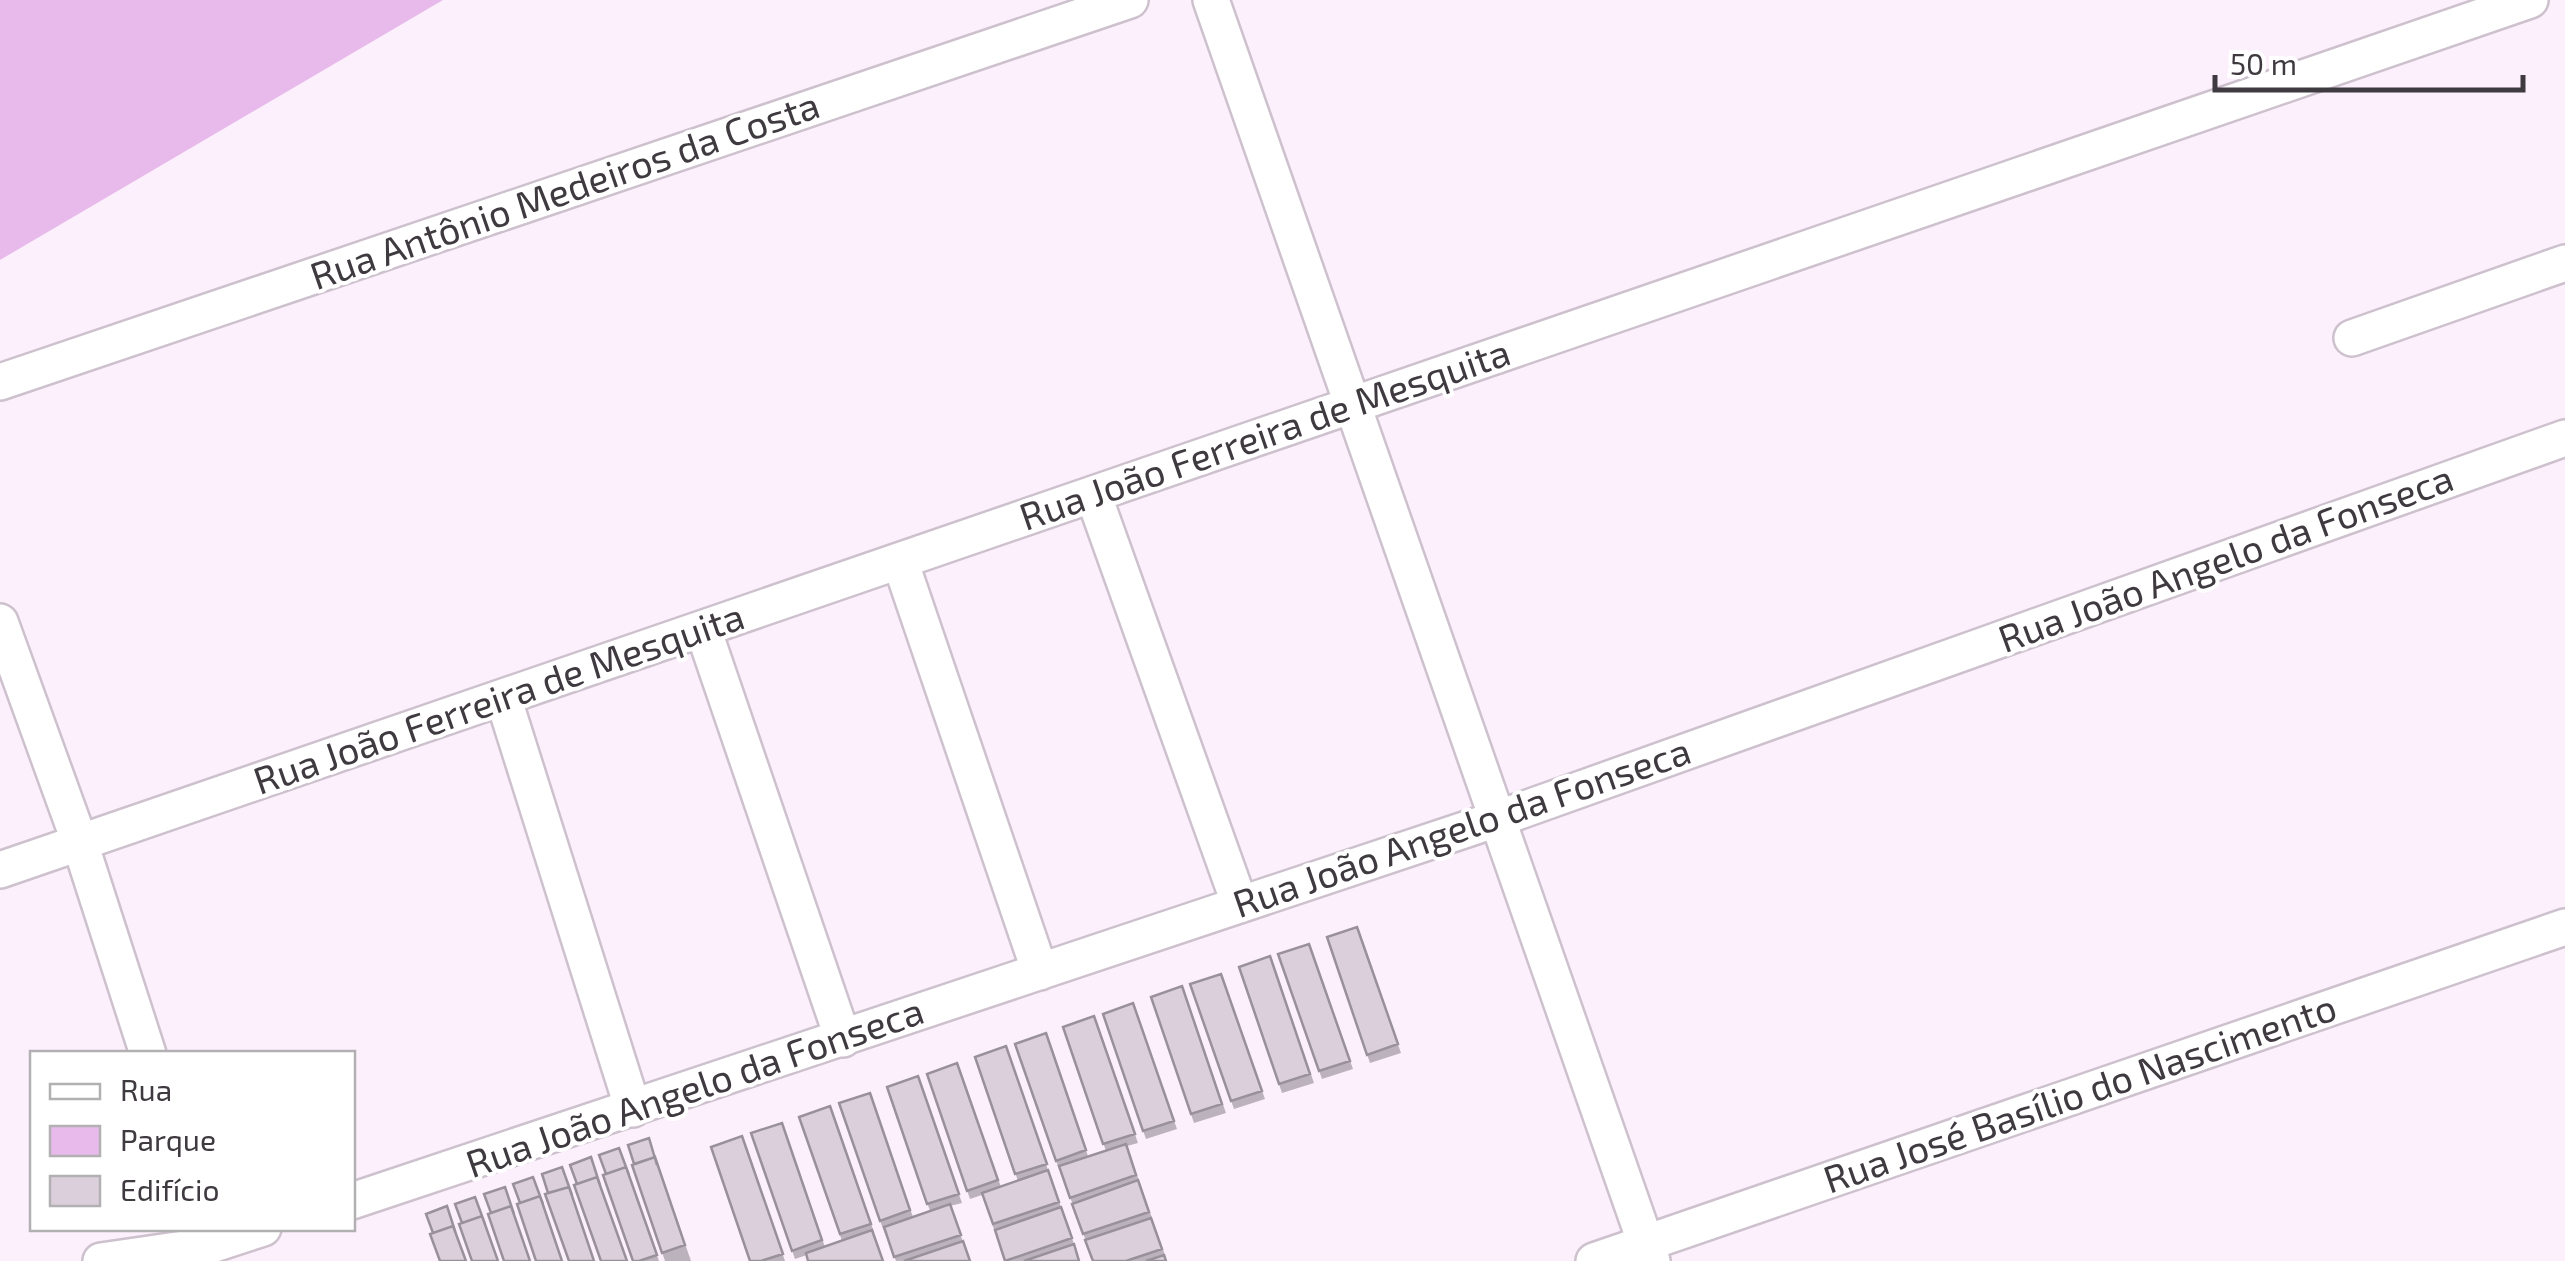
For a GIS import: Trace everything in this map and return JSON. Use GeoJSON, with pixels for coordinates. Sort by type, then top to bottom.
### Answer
{"type":"FeatureCollection","features":[{"type":"Feature","properties":{"kind":"street","name":"Rua Antônio Medeiros da Costa"},"geometry":{"type":"LineString","coordinates":[[0,382],[1130,0]]}},
{"type":"Feature","properties":{"kind":"street"},"geometry":{"type":"LineString","coordinates":[[1211,0],[1649,1252]]}},
{"type":"Feature","properties":{"kind":"street","name":"Rua João Ferreira de Mesquita"},"geometry":{"type":"LineString","coordinates":[[0,870],[2530,0]]}},
{"type":"Feature","properties":{"kind":"street"},"geometry":{"type":"LineString","coordinates":[[2352,338],[2565,263]]}},
{"type":"Feature","properties":{"kind":"street","name":"Rua João Angelo da Fonseca"},"geometry":{"type":"LineString","coordinates":[[355,1200],[1497,819],[2565,438]]}},
{"type":"Feature","properties":{"kind":"street"},"geometry":{"type":"LineString","coordinates":[[1093,494],[1240,905]]}},
{"type":"Feature","properties":{"kind":"street"},"geometry":{"type":"LineString","coordinates":[[900,561],[1040,972]]}},
{"type":"Feature","properties":{"kind":"street"},"geometry":{"type":"LineString","coordinates":[[0,622],[80,842],[147,1051]]}},
{"type":"Feature","properties":{"kind":"street"},"geometry":{"type":"LineString","coordinates":[[703,629],[842,1038]]}},
{"type":"Feature","properties":{"kind":"street"},"geometry":{"type":"LineString","coordinates":[[503,697],[632,1108]]}},
{"type":"Feature","properties":{"kind":"street","name":"Rua José Basílio do Nascimento"},"geometry":{"type":"LineString","coordinates":[[1594,1261],[1649,1252],[2565,927]]}},
{"type":"Feature","properties":{"kind":"street"},"geometry":{"type":"LineString","coordinates":[[101,1261],[211,1245],[254,1231]]}},
{"type":"Feature","properties":{"kind":"green space"},"geometry":{"type":"Polygon","coordinates":[[[0,0],[443,0],[0,260],[0,0]]]}},
{"type":"Feature","properties":{"kind":"building"},"geometry":{"type":"Polygon","coordinates":[[[1357,927],[1398,1044],[1367,1055],[1327,937],[1357,927]]]}},
{"type":"Feature","properties":{"kind":"building"},"geometry":{"type":"Polygon","coordinates":[[[1309,944],[1350,1061],[1319,1071],[1278,954],[1309,944]]]}},
{"type":"Feature","properties":{"kind":"building"},"geometry":{"type":"Polygon","coordinates":[[[1270,956],[1310,1074],[1279,1084],[1239,967],[1270,956]]]}},
{"type":"Feature","properties":{"kind":"building"},"geometry":{"type":"Polygon","coordinates":[[[1221,974],[1262,1091],[1231,1101],[1190,984],[1221,974]]]}},
{"type":"Feature","properties":{"kind":"building"},"geometry":{"type":"Polygon","coordinates":[[[1182,986],[1222,1104],[1191,1114],[1151,997],[1182,986]]]}},
{"type":"Feature","properties":{"kind":"building"},"geometry":{"type":"Polygon","coordinates":[[[1133,1003],[1174,1121],[1143,1131],[1103,1014],[1133,1003]]]}},
{"type":"Feature","properties":{"kind":"building"},"geometry":{"type":"Polygon","coordinates":[[[1094,1016],[1135,1134],[1103,1144],[1063,1027],[1094,1016]]]}},
{"type":"Feature","properties":{"kind":"building"},"geometry":{"type":"Polygon","coordinates":[[[1046,1033],[1086,1150],[1056,1161],[1015,1044],[1046,1033]]]}},
{"type":"Feature","properties":{"kind":"building"},"geometry":{"type":"Polygon","coordinates":[[[1006,1046],[1047,1164],[1015,1174],[975,1057],[1006,1046]]]}},
{"type":"Feature","properties":{"kind":"building"},"geometry":{"type":"Polygon","coordinates":[[[957,1063],[998,1180],[967,1191],[927,1074],[957,1063]]]}},
{"type":"Feature","properties":{"kind":"building"},"geometry":{"type":"Polygon","coordinates":[[[918,1076],[959,1194],[927,1204],[887,1087],[918,1076]]]}},
{"type":"Feature","properties":{"kind":"building"},"geometry":{"type":"Polygon","coordinates":[[[870,1093],[910,1210],[880,1221],[839,1103],[870,1093]]]}},
{"type":"Feature","properties":{"kind":"building"},"geometry":{"type":"Polygon","coordinates":[[[830,1106],[871,1224],[840,1234],[799,1117],[830,1106]]]}},
{"type":"Feature","properties":{"kind":"building"},"geometry":{"type":"Polygon","coordinates":[[[782,1123],[822,1240],[792,1251],[751,1133],[782,1123]]]}},
{"type":"Feature","properties":{"kind":"building"},"geometry":{"type":"Polygon","coordinates":[[[742,1136],[783,1254],[761,1261],[750,1261],[711,1147],[742,1136]]]}},
{"type":"Feature","properties":{"kind":"building"},"geometry":{"type":"Polygon","coordinates":[[[649,1138],[655,1157],[634,1164],[628,1145],[649,1138]]]}},
{"type":"Feature","properties":{"kind":"building"},"geometry":{"type":"Polygon","coordinates":[[[1126,1144],[1136,1175],[1070,1198],[1059,1166],[1126,1144]]]}},
{"type":"Feature","properties":{"kind":"building"},"geometry":{"type":"Polygon","coordinates":[[[619,1148],[629,1175],[626,1167],[606,1174],[599,1155],[619,1148]]]}},
{"type":"Feature","properties":{"kind":"building"},"geometry":{"type":"Polygon","coordinates":[[[591,1157],[600,1185],[597,1177],[577,1184],[570,1165],[591,1157]]]}},
{"type":"Feature","properties":{"kind":"building"},"geometry":{"type":"Polygon","coordinates":[[[655,1157],[685,1245],[662,1253],[632,1165],[655,1157]]]}},
{"type":"Feature","properties":{"kind":"building"},"geometry":{"type":"Polygon","coordinates":[[[562,1167],[572,1195],[569,1187],[548,1193],[542,1174],[562,1167]]]}},
{"type":"Feature","properties":{"kind":"building"},"geometry":{"type":"Polygon","coordinates":[[[626,1167],[657,1255],[639,1261],[633,1261],[603,1175],[626,1167]]]}},
{"type":"Feature","properties":{"kind":"building"},"geometry":{"type":"Polygon","coordinates":[[[1048,1170],[1059,1202],[993,1224],[982,1193],[1048,1170]]]}},
{"type":"Feature","properties":{"kind":"building"},"geometry":{"type":"Polygon","coordinates":[[[533,1177],[543,1204],[540,1196],[520,1203],[513,1184],[533,1177]]]}},
{"type":"Feature","properties":{"kind":"building"},"geometry":{"type":"Polygon","coordinates":[[[597,1177],[627,1261],[601,1261],[574,1185],[597,1177]]]}},
{"type":"Feature","properties":{"kind":"building"},"geometry":{"type":"Polygon","coordinates":[[[1138,1180],[1149,1212],[1083,1234],[1072,1204],[1138,1180]]]}},
{"type":"Feature","properties":{"kind":"building"},"geometry":{"type":"Polygon","coordinates":[[[505,1187],[514,1214],[511,1206],[491,1213],[484,1194],[505,1187]]]}},
{"type":"Feature","properties":{"kind":"building"},"geometry":{"type":"Polygon","coordinates":[[[569,1187],[594,1261],[569,1261],[545,1194],[569,1187]]]}},
{"type":"Feature","properties":{"kind":"building"},"geometry":{"type":"Polygon","coordinates":[[[540,1196],[562,1261],[536,1261],[517,1204],[540,1196]]]}},
{"type":"Feature","properties":{"kind":"building"},"geometry":{"type":"Polygon","coordinates":[[[475,1197],[485,1224],[482,1216],[462,1223],[455,1204],[475,1197]]]}},
{"type":"Feature","properties":{"kind":"building"},"geometry":{"type":"Polygon","coordinates":[[[950,1204],[961,1235],[894,1257],[884,1227],[950,1204]]]}},
{"type":"Feature","properties":{"kind":"building"},"geometry":{"type":"Polygon","coordinates":[[[447,1206],[456,1234],[453,1226],[433,1233],[426,1214],[447,1206]]]}},
{"type":"Feature","properties":{"kind":"building"},"geometry":{"type":"Polygon","coordinates":[[[511,1206],[530,1261],[504,1261],[488,1214],[511,1206]]]}},
{"type":"Feature","properties":{"kind":"building"},"geometry":{"type":"Polygon","coordinates":[[[1061,1207],[1072,1238],[1005,1261],[995,1230],[1061,1207]]]}},
{"type":"Feature","properties":{"kind":"building"},"geometry":{"type":"Polygon","coordinates":[[[482,1216],[498,1261],[472,1261],[459,1224],[482,1216]]]}},
{"type":"Feature","properties":{"kind":"building"},"geometry":{"type":"Polygon","coordinates":[[[1151,1218],[1162,1249],[1126,1261],[1093,1261],[1085,1240],[1151,1218]]]}},
{"type":"Feature","properties":{"kind":"building"},"geometry":{"type":"Polygon","coordinates":[[[453,1226],[466,1261],[440,1261],[430,1234],[453,1226]]]}},
{"type":"Feature","properties":{"kind":"building"},"geometry":{"type":"Polygon","coordinates":[[[872,1230],[883,1261],[808,1261],[806,1253],[872,1230]]]}},
{"type":"Feature","properties":{"kind":"building"},"geometry":{"type":"Polygon","coordinates":[[[963,1241],[970,1261],[904,1261],[963,1241]]]}},
{"type":"Feature","properties":{"kind":"building"},"geometry":{"type":"Polygon","coordinates":[[[1074,1244],[1079,1261],[1024,1261],[1074,1244]]]}}]}
